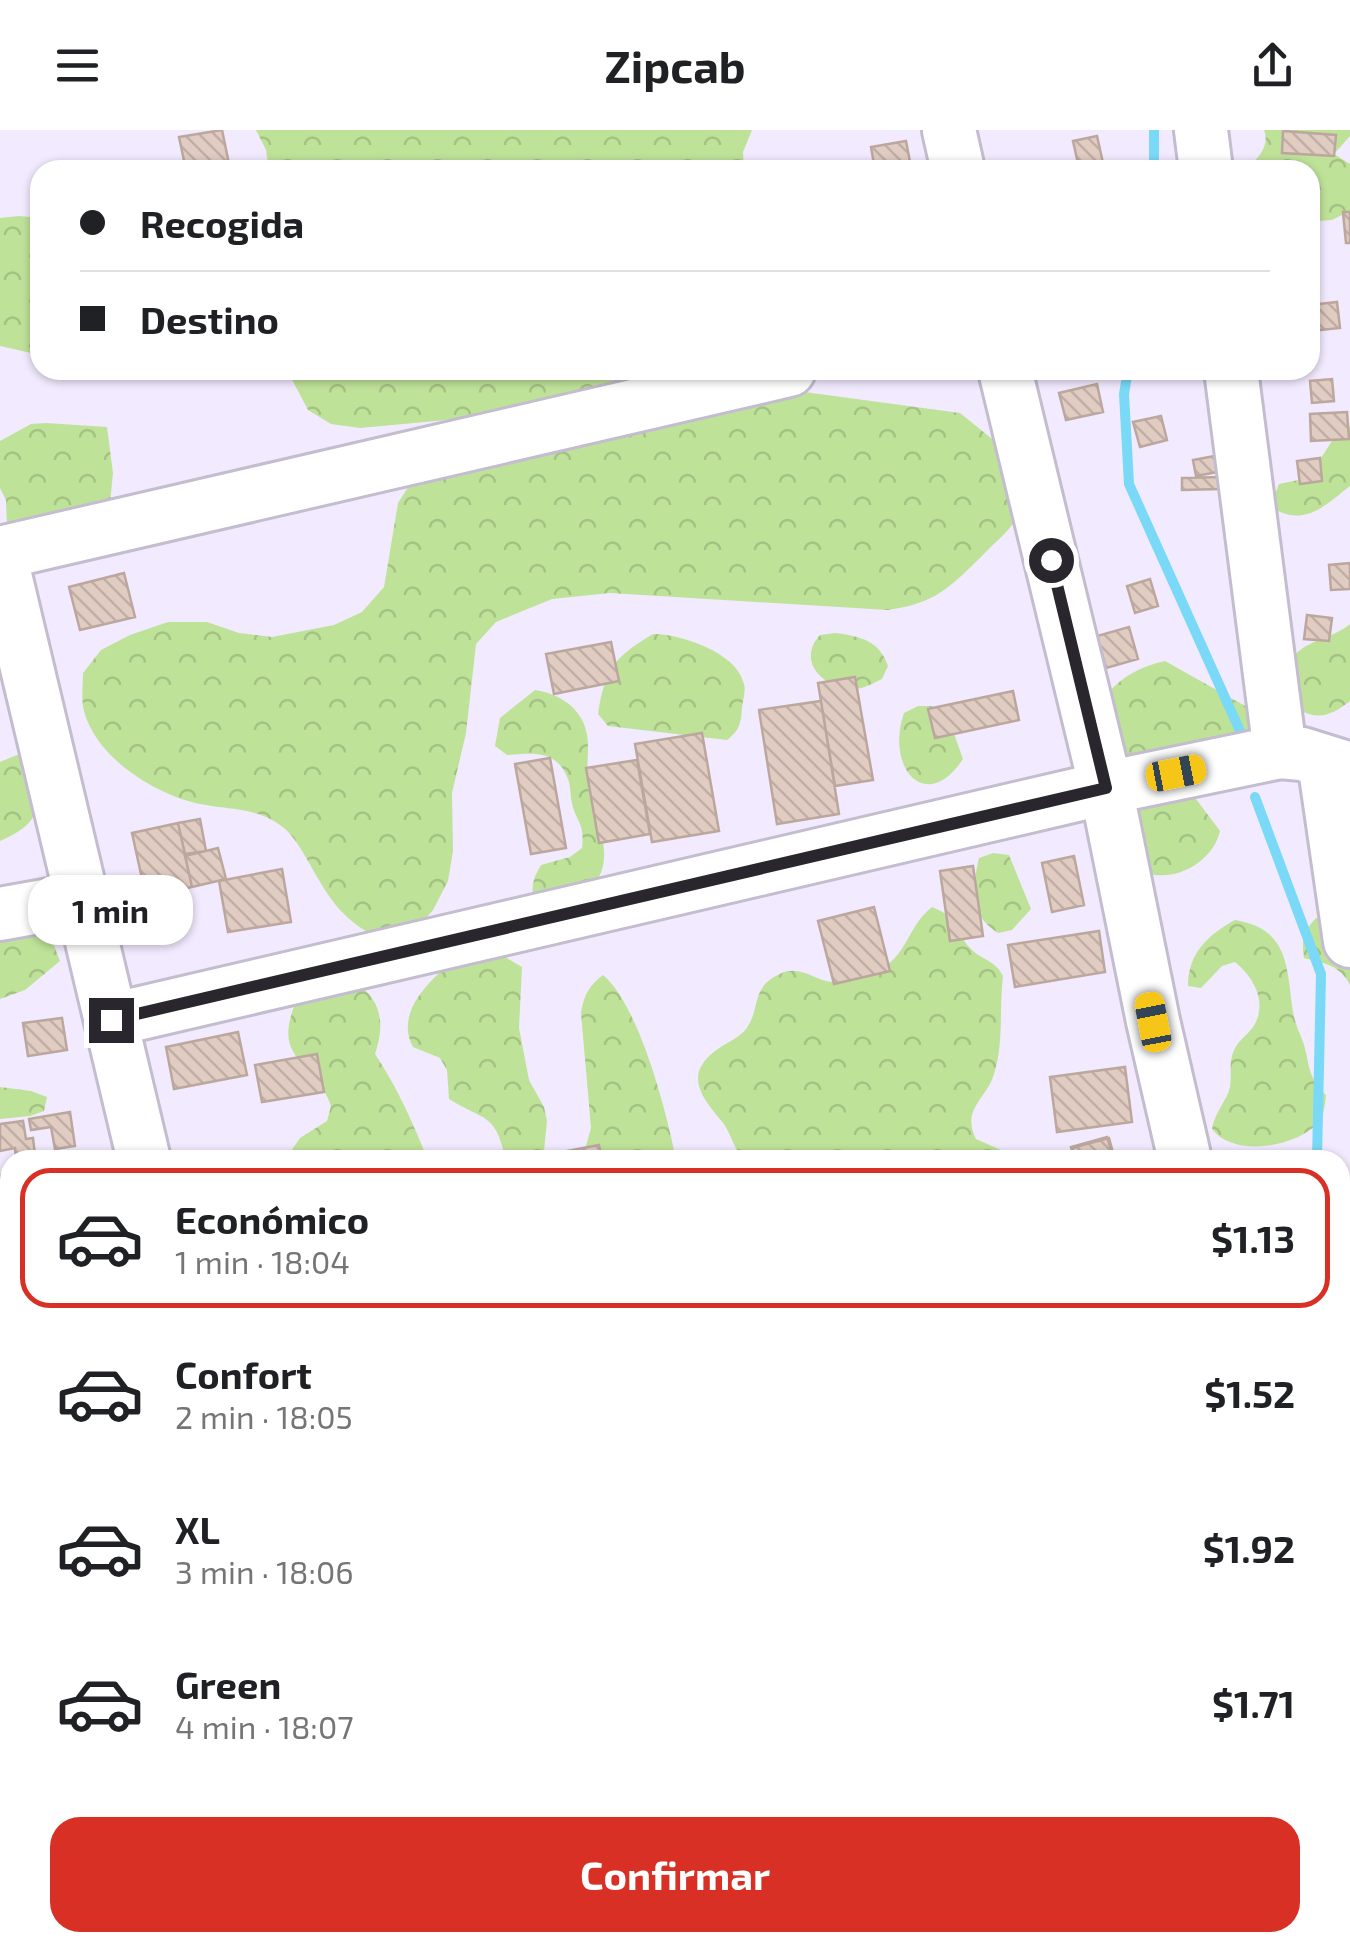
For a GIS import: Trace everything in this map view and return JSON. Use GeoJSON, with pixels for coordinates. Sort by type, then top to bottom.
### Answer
{"type":"FeatureCollection","features":[{"type":"Feature","properties":{"kind":"street"},"geometry":{"type":"LineString","coordinates":[[949,130],[956,160]]}},
{"type":"Feature","properties":{"kind":"street"},"geometry":{"type":"LineString","coordinates":[[1201,130],[1205,160]]}},
{"type":"Feature","properties":{"kind":"street"},"geometry":{"type":"LineString","coordinates":[[142,1150],[0,553],[745,380]]}},
{"type":"Feature","properties":{"kind":"street"},"geometry":{"type":"LineString","coordinates":[[1006,380],[1106,788],[1183,1150]]}},
{"type":"Feature","properties":{"kind":"street"},"geometry":{"type":"LineString","coordinates":[[1234,380],[1318,761],[1350,940]]}},
{"type":"Feature","properties":{"kind":"street"},"geometry":{"type":"LineString","coordinates":[[111,1020],[1106,788],[1318,761]]}},
{"type":"Feature","properties":{"kind":"street"},"geometry":{"type":"LineString","coordinates":[[0,914],[82,899]]}},
{"type":"Feature","properties":{"kind":"green space"},"geometry":{"type":"Polygon","coordinates":[[[256,130],[752,130],[743,160],[268,160],[256,130]]]}},
{"type":"Feature","properties":{"kind":"green space"},"geometry":{"type":"Polygon","coordinates":[[[1264,130],[1350,130],[1350,136],[1334,154],[1350,164],[1350,211],[1320,221],[1320,160],[1256,160],[1266,141],[1264,130]]]}},
{"type":"Feature","properties":{"kind":"green space"},"geometry":{"type":"Polygon","coordinates":[[[30,217],[30,353],[0,346],[0,218],[30,217]]]}},
{"type":"Feature","properties":{"kind":"green space"},"geometry":{"type":"Polygon","coordinates":[[[292,380],[631,380],[501,415],[360,428],[331,424],[308,410],[292,380]]]}},
{"type":"Feature","properties":{"kind":"green space"},"geometry":{"type":"Polygon","coordinates":[[[737,383],[960,413],[1007,451],[1024,506],[1005,533],[951,585],[904,607],[888,610],[610,593],[552,599],[496,622],[476,644],[466,733],[452,793],[453,851],[448,881],[433,910],[414,932],[386,941],[371,934],[348,918],[331,899],[296,842],[280,825],[251,812],[183,799],[147,783],[114,759],[91,728],[83,707],[83,673],[101,650],[130,635],[168,622],[207,622],[239,633],[272,637],[334,625],[362,612],[384,587],[398,503],[414,478],[737,383]]]}},
{"type":"Feature","properties":{"kind":"green space"},"geometry":{"type":"Polygon","coordinates":[[[31,424],[107,427],[113,473],[110,503],[7,528],[6,500],[0,488],[0,441],[31,424]]]}},
{"type":"Feature","properties":{"kind":"green space"},"geometry":{"type":"Polygon","coordinates":[[[1350,426],[1350,486],[1325,506],[1307,514],[1278,511],[1273,499],[1279,484],[1308,478],[1332,441],[1350,426]]]}},
{"type":"Feature","properties":{"kind":"green space"},"geometry":{"type":"Polygon","coordinates":[[[1350,624],[1350,701],[1326,714],[1300,710],[1293,657],[1306,646],[1350,624]]]}},
{"type":"Feature","properties":{"kind":"green space"},"geometry":{"type":"Polygon","coordinates":[[[835,633],[874,645],[888,666],[882,679],[851,689],[822,678],[812,663],[813,644],[820,635],[835,633]]]}},
{"type":"Feature","properties":{"kind":"green space"},"geometry":{"type":"Polygon","coordinates":[[[653,634],[678,637],[706,647],[739,673],[745,689],[741,718],[727,740],[608,726],[598,714],[604,686],[614,666],[653,634]]]}},
{"type":"Feature","properties":{"kind":"green space"},"geometry":{"type":"Polygon","coordinates":[[[1165,661],[1247,707],[1252,722],[1250,736],[1193,795],[1220,831],[1216,842],[1191,868],[1156,875],[1144,872],[1077,776],[1071,747],[1108,692],[1133,673],[1165,661]]]}},
{"type":"Feature","properties":{"kind":"green space"},"geometry":{"type":"Polygon","coordinates":[[[535,690],[564,701],[584,724],[588,739],[588,786],[604,855],[599,877],[588,889],[536,906],[533,885],[541,865],[570,857],[582,848],[583,839],[569,782],[557,762],[543,755],[507,755],[495,746],[500,718],[535,690]]]}},
{"type":"Feature","properties":{"kind":"green space"},"geometry":{"type":"Polygon","coordinates":[[[918,706],[946,711],[963,759],[949,775],[935,783],[923,784],[912,778],[900,751],[904,713],[918,706]]]}},
{"type":"Feature","properties":{"kind":"green space"},"geometry":{"type":"Polygon","coordinates":[[[17,755],[29,763],[36,811],[25,826],[0,841],[0,762],[17,755]]]}},
{"type":"Feature","properties":{"kind":"green space"},"geometry":{"type":"Polygon","coordinates":[[[993,853],[1009,855],[1031,909],[1012,930],[998,933],[982,918],[974,890],[979,858],[993,853]]]}},
{"type":"Feature","properties":{"kind":"green space"},"geometry":{"type":"Polygon","coordinates":[[[1350,899],[1350,985],[1336,969],[1304,958],[1303,946],[1306,932],[1316,918],[1331,918],[1350,899]]]}},
{"type":"Feature","properties":{"kind":"green space"},"geometry":{"type":"Polygon","coordinates":[[[932,907],[949,917],[965,943],[1003,976],[997,1062],[971,1120],[976,1139],[1001,1150],[738,1150],[703,1097],[698,1079],[705,1060],[746,1029],[760,991],[772,979],[796,971],[839,982],[873,972],[892,960],[932,907]]]}},
{"type":"Feature","properties":{"kind":"green space"},"geometry":{"type":"Polygon","coordinates":[[[1235,920],[1254,925],[1277,943],[1310,1069],[1326,1095],[1316,1125],[1278,1144],[1234,1143],[1212,1129],[1229,1092],[1233,1053],[1255,1024],[1259,998],[1252,982],[1235,962],[1222,966],[1201,988],[1188,986],[1189,974],[1201,946],[1235,920]]]}},
{"type":"Feature","properties":{"kind":"green space"},"geometry":{"type":"Polygon","coordinates":[[[0,933],[51,938],[60,961],[25,990],[0,999],[0,933]]]}},
{"type":"Feature","properties":{"kind":"green space"},"geometry":{"type":"Polygon","coordinates":[[[466,949],[495,951],[522,967],[519,1028],[529,1080],[547,1121],[544,1150],[503,1150],[498,1133],[487,1120],[449,1099],[447,1070],[440,1058],[413,1047],[409,1019],[413,1005],[432,980],[466,949]]]}},
{"type":"Feature","properties":{"kind":"green space"},"geometry":{"type":"Polygon","coordinates":[[[603,975],[616,990],[640,1034],[674,1150],[585,1150],[591,1128],[581,1013],[594,983],[603,975]]]}},
{"type":"Feature","properties":{"kind":"green space"},"geometry":{"type":"Polygon","coordinates":[[[360,986],[368,993],[379,1017],[375,1054],[424,1150],[292,1150],[300,1138],[327,1121],[331,1106],[324,1090],[292,1049],[289,1023],[295,1004],[360,986]]]}},
{"type":"Feature","properties":{"kind":"green space"},"geometry":{"type":"Polygon","coordinates":[[[0,1087],[47,1097],[44,1111],[0,1119],[0,1087]]]}},
{"type":"Feature","properties":{"kind":"building"},"geometry":{"type":"Polygon","coordinates":[[[222,130],[228,160],[184,160],[179,137],[222,130]]]}},
{"type":"Feature","properties":{"kind":"building"},"geometry":{"type":"Polygon","coordinates":[[[1283,131],[1336,135],[1334,156],[1282,153],[1283,131]]]}},
{"type":"Feature","properties":{"kind":"building"},"geometry":{"type":"Polygon","coordinates":[[[1097,136],[1102,160],[1077,160],[1073,141],[1097,136]]]}},
{"type":"Feature","properties":{"kind":"building"},"geometry":{"type":"Polygon","coordinates":[[[906,141],[910,160],[873,160],[871,147],[906,141]]]}},
{"type":"Feature","properties":{"kind":"building"},"geometry":{"type":"Polygon","coordinates":[[[1343,212],[1350,212],[1350,243],[1346,243],[1343,212]]]}},
{"type":"Feature","properties":{"kind":"building"},"geometry":{"type":"Polygon","coordinates":[[[1337,302],[1340,328],[1320,330],[1320,304],[1337,302]]]}},
{"type":"Feature","properties":{"kind":"building"},"geometry":{"type":"Polygon","coordinates":[[[1332,379],[1334,401],[1312,403],[1310,381],[1332,379]]]}},
{"type":"Feature","properties":{"kind":"building"},"geometry":{"type":"Polygon","coordinates":[[[1097,384],[1103,412],[1066,420],[1059,393],[1097,384]]]}},
{"type":"Feature","properties":{"kind":"building"},"geometry":{"type":"Polygon","coordinates":[[[1347,412],[1349,439],[1311,441],[1310,414],[1347,412]]]}},
{"type":"Feature","properties":{"kind":"building"},"geometry":{"type":"Polygon","coordinates":[[[1161,416],[1167,440],[1140,447],[1133,422],[1161,416]]]}},
{"type":"Feature","properties":{"kind":"building"},"geometry":{"type":"Polygon","coordinates":[[[1220,455],[1223,471],[1196,476],[1193,460],[1220,455]]]}},
{"type":"Feature","properties":{"kind":"building"},"geometry":{"type":"Polygon","coordinates":[[[1320,458],[1322,481],[1300,484],[1297,461],[1320,458]]]}},
{"type":"Feature","properties":{"kind":"building"},"geometry":{"type":"Polygon","coordinates":[[[1220,477],[1220,489],[1182,490],[1182,478],[1220,477]]]}},
{"type":"Feature","properties":{"kind":"building"},"geometry":{"type":"Polygon","coordinates":[[[1350,563],[1350,589],[1331,590],[1329,565],[1350,563]]]}},
{"type":"Feature","properties":{"kind":"building"},"geometry":{"type":"Polygon","coordinates":[[[124,573],[135,617],[80,630],[69,587],[124,573]]]}},
{"type":"Feature","properties":{"kind":"building"},"geometry":{"type":"Polygon","coordinates":[[[1150,579],[1158,606],[1135,613],[1127,586],[1150,579]]]}},
{"type":"Feature","properties":{"kind":"building"},"geometry":{"type":"Polygon","coordinates":[[[1307,615],[1332,618],[1329,641],[1304,639],[1307,615]]]}},
{"type":"Feature","properties":{"kind":"building"},"geometry":{"type":"Polygon","coordinates":[[[1129,627],[1138,659],[1106,668],[1097,636],[1129,627]]]}},
{"type":"Feature","properties":{"kind":"building"},"geometry":{"type":"Polygon","coordinates":[[[611,642],[619,681],[554,694],[546,654],[611,642]]]}},
{"type":"Feature","properties":{"kind":"building"},"geometry":{"type":"Polygon","coordinates":[[[855,677],[873,780],[835,786],[818,683],[855,677]]]}},
{"type":"Feature","properties":{"kind":"building"},"geometry":{"type":"Polygon","coordinates":[[[1013,691],[1019,720],[935,738],[928,709],[1013,691]]]}},
{"type":"Feature","properties":{"kind":"building"},"geometry":{"type":"Polygon","coordinates":[[[821,701],[839,814],[777,824],[759,710],[821,701]]]}},
{"type":"Feature","properties":{"kind":"building"},"geometry":{"type":"Polygon","coordinates":[[[702,733],[719,831],[652,842],[635,744],[702,733]]]}},
{"type":"Feature","properties":{"kind":"building"},"geometry":{"type":"Polygon","coordinates":[[[550,758],[566,848],[531,854],[515,764],[550,758]]]}},
{"type":"Feature","properties":{"kind":"building"},"geometry":{"type":"Polygon","coordinates":[[[637,760],[650,834],[599,843],[586,768],[637,760]]]}},
{"type":"Feature","properties":{"kind":"building"},"geometry":{"type":"Polygon","coordinates":[[[200,819],[206,851],[185,854],[178,823],[200,819]]]}},
{"type":"Feature","properties":{"kind":"building"},"geometry":{"type":"Polygon","coordinates":[[[178,823],[192,887],[146,897],[132,833],[178,823]]]}},
{"type":"Feature","properties":{"kind":"building"},"geometry":{"type":"Polygon","coordinates":[[[218,848],[226,879],[192,887],[185,856],[218,848]]]}},
{"type":"Feature","properties":{"kind":"building"},"geometry":{"type":"Polygon","coordinates":[[[1074,856],[1084,905],[1052,912],[1042,863],[1074,856]]]}},
{"type":"Feature","properties":{"kind":"building"},"geometry":{"type":"Polygon","coordinates":[[[973,866],[983,936],[950,941],[940,871],[973,866]]]}},
{"type":"Feature","properties":{"kind":"building"},"geometry":{"type":"Polygon","coordinates":[[[282,869],[291,922],[228,932],[219,881],[282,869]]]}},
{"type":"Feature","properties":{"kind":"building"},"geometry":{"type":"Polygon","coordinates":[[[142,877],[146,897],[124,902],[119,882],[142,877]]]}},
{"type":"Feature","properties":{"kind":"building"},"geometry":{"type":"Polygon","coordinates":[[[874,907],[890,971],[834,984],[818,921],[874,907]]]}},
{"type":"Feature","properties":{"kind":"building"},"geometry":{"type":"Polygon","coordinates":[[[1099,931],[1105,972],[1015,987],[1008,945],[1099,931]]]}},
{"type":"Feature","properties":{"kind":"building"},"geometry":{"type":"Polygon","coordinates":[[[62,1018],[67,1050],[28,1056],[23,1023],[62,1018]]]}},
{"type":"Feature","properties":{"kind":"building"},"geometry":{"type":"Polygon","coordinates":[[[238,1032],[247,1075],[174,1089],[166,1047],[238,1032]]]}},
{"type":"Feature","properties":{"kind":"building"},"geometry":{"type":"Polygon","coordinates":[[[317,1054],[324,1092],[262,1102],[255,1065],[317,1054]]]}},
{"type":"Feature","properties":{"kind":"building"},"geometry":{"type":"Polygon","coordinates":[[[1125,1067],[1132,1122],[1057,1132],[1050,1077],[1125,1067]]]}},
{"type":"Feature","properties":{"kind":"building"},"geometry":{"type":"Polygon","coordinates":[[[70,1112],[75,1146],[55,1149],[51,1127],[31,1130],[29,1119],[70,1112]]]}},
{"type":"Feature","properties":{"kind":"building"},"geometry":{"type":"Polygon","coordinates":[[[23,1121],[26,1139],[33,1138],[34,1150],[0,1150],[0,1124],[23,1121]]]}},
{"type":"Feature","properties":{"kind":"building"},"geometry":{"type":"Polygon","coordinates":[[[1107,1137],[1111,1150],[1072,1150],[1071,1147],[1107,1137]]]}},
{"type":"Feature","properties":{"kind":"building"},"geometry":{"type":"Polygon","coordinates":[[[1109,1138],[1112,1150],[1073,1150],[1109,1138]]]}},
{"type":"Feature","properties":{"kind":"building"},"geometry":{"type":"Polygon","coordinates":[[[599,1145],[600,1150],[573,1150],[599,1145]]]}},
{"type":"Feature","properties":{"kind":"waterway"},"geometry":{"type":"LineString","coordinates":[[1154,130],[1154,160]]}},
{"type":"Feature","properties":{"kind":"waterway"},"geometry":{"type":"LineString","coordinates":[[1126,380],[1129,484],[1240,731]]}},
{"type":"Feature","properties":{"kind":"waterway"},"geometry":{"type":"LineString","coordinates":[[1255,797],[1321,974],[1317,1150]]}},
{"type":"Feature","properties":{"kind":"route"},"geometry":{"type":"LineString","coordinates":[[111,1020],[1106,788],[1051,560]]}}]}
